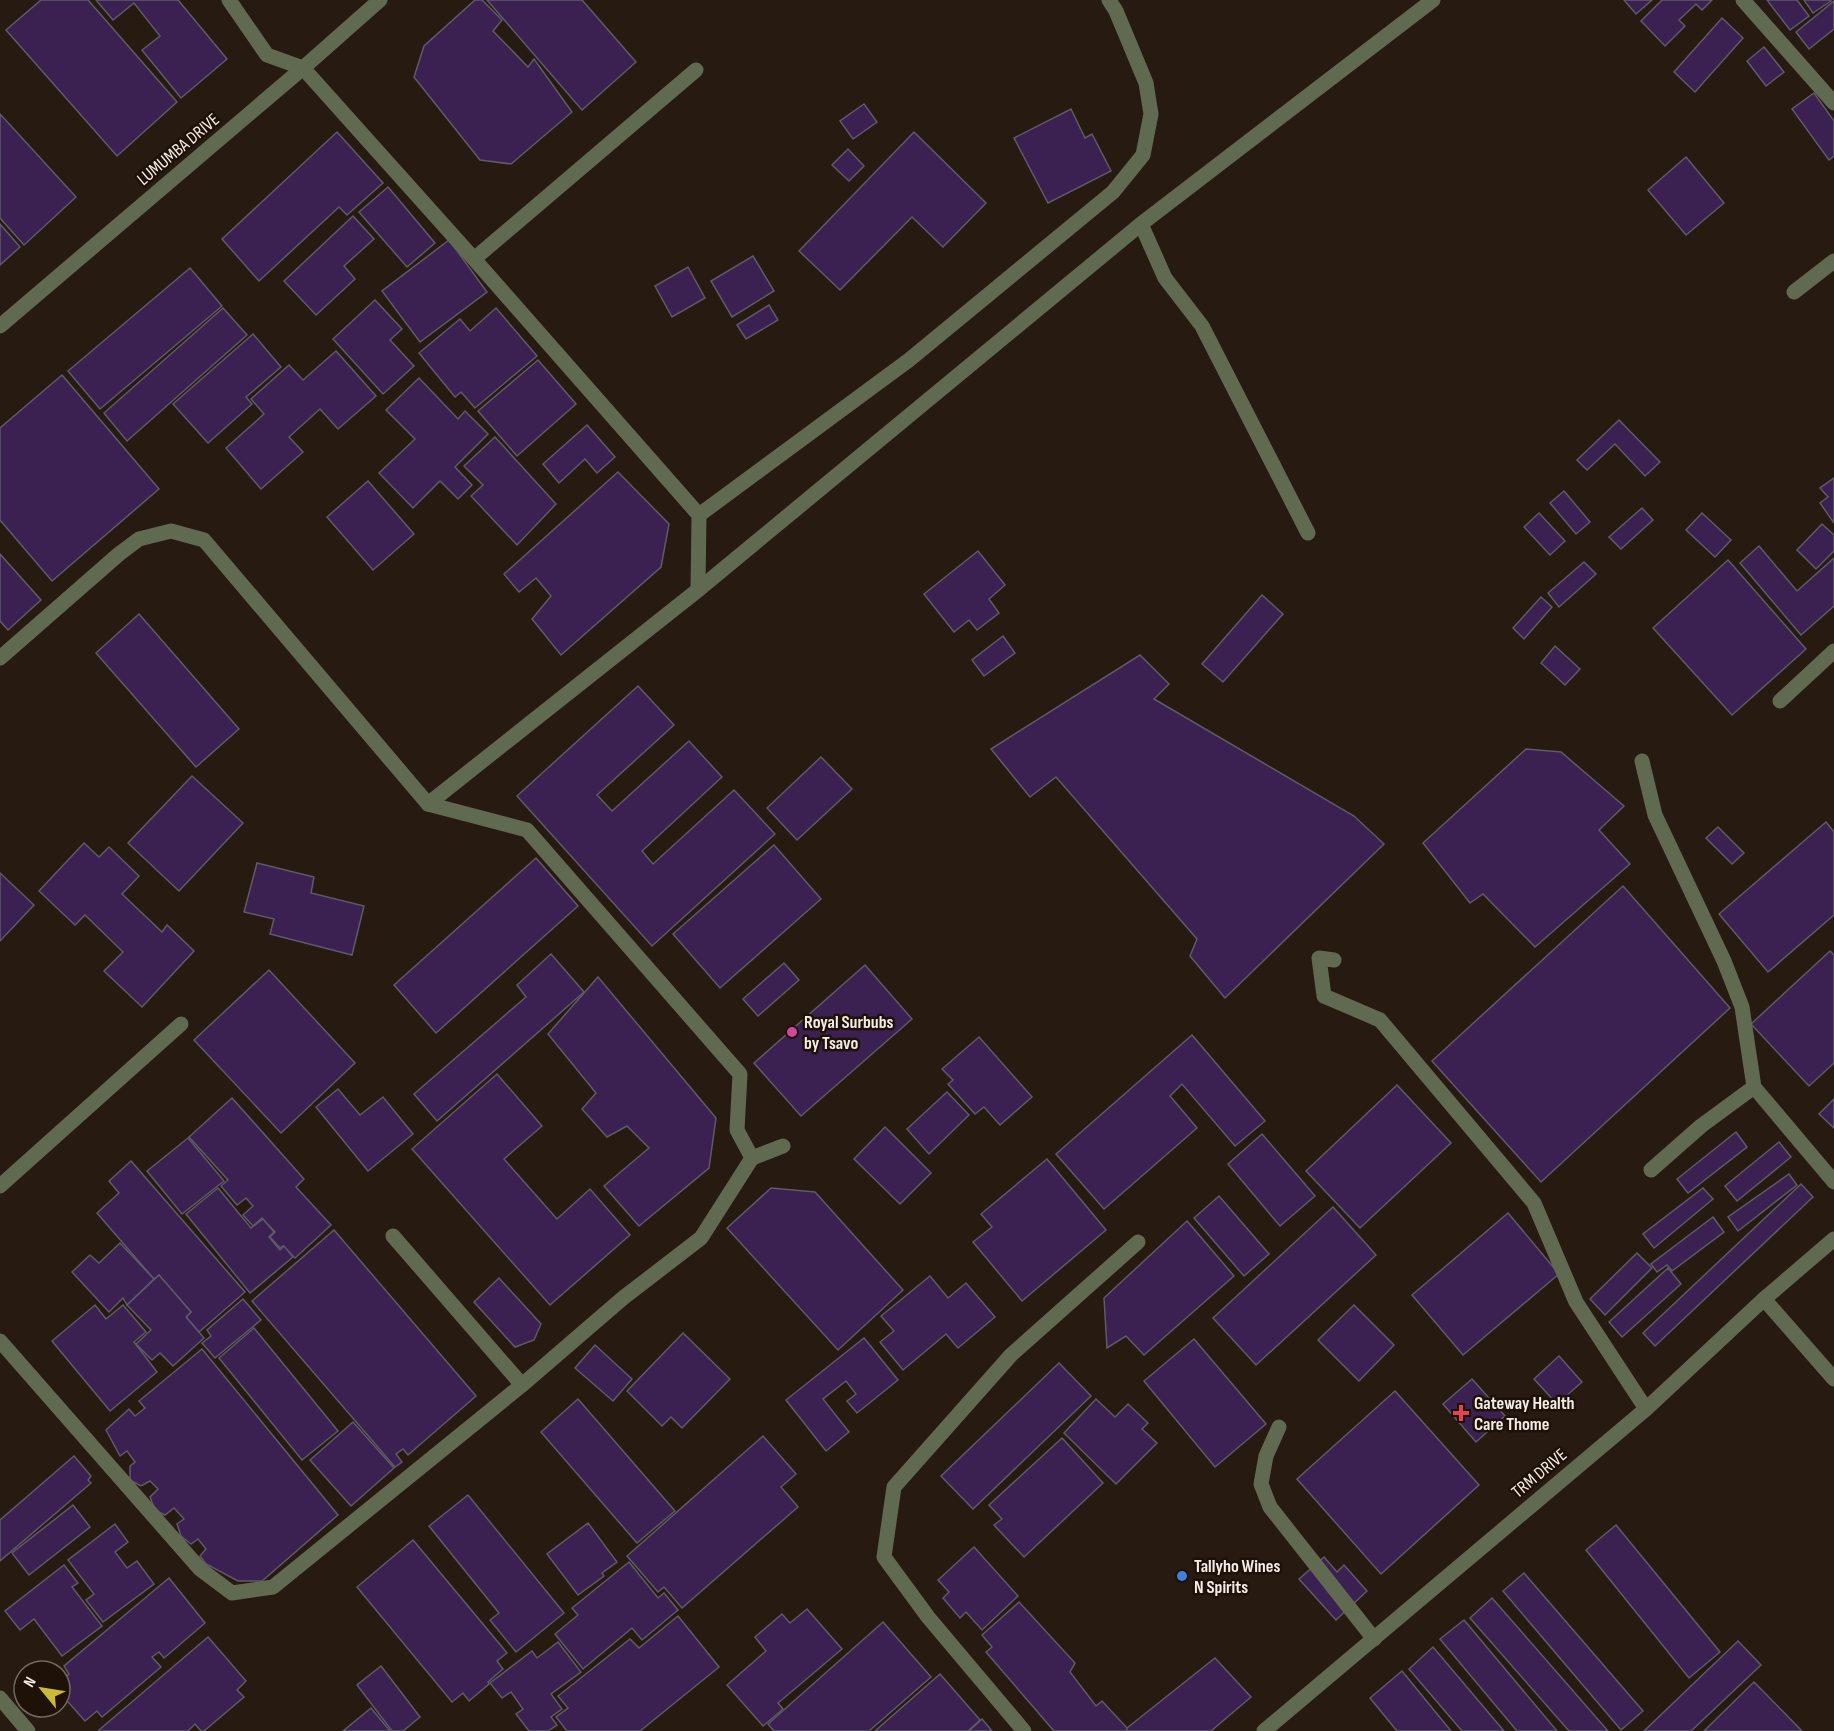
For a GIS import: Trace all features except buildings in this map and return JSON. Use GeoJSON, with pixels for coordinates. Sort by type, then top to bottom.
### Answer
{"type":"FeatureCollection","features":[{"type":"Feature","properties":{"kind":"street"},"geometry":{"type":"LineString","coordinates":[[229,0],[267,55],[303,68],[699,515],[698,590]]}},
{"type":"Feature","properties":{"kind":"street","name":"LUMUMBA DRIVE"},"geometry":{"type":"LineString","coordinates":[[0,326],[380,0]]}},
{"type":"Feature","properties":{"kind":"street"},"geometry":{"type":"LineString","coordinates":[[699,515],[909,360],[1113,192],[1143,155],[1151,114],[1146,83],[1116,11],[1109,0]]}},
{"type":"Feature","properties":{"kind":"street"},"geometry":{"type":"LineString","coordinates":[[428,804],[698,590],[1142,224],[1433,0]]}},
{"type":"Feature","properties":{"kind":"street"},"geometry":{"type":"LineString","coordinates":[[1743,0],[1834,103]]}},
{"type":"Feature","properties":{"kind":"street"},"geometry":{"type":"LineString","coordinates":[[474,259],[696,70]]}},
{"type":"Feature","properties":{"kind":"street"},"geometry":{"type":"LineString","coordinates":[[1142,224],[1165,278],[1202,326],[1308,533]]}},
{"type":"Feature","properties":{"kind":"street"},"geometry":{"type":"LineString","coordinates":[[1794,292],[1834,261]]}},
{"type":"Feature","properties":{"kind":"street"},"geometry":{"type":"LineString","coordinates":[[0,658],[139,539],[171,531],[204,540],[428,804],[527,830],[740,1074],[737,1130],[752,1158]]}},
{"type":"Feature","properties":{"kind":"street"},"geometry":{"type":"LineString","coordinates":[[1780,701],[1834,651]]}},
{"type":"Feature","properties":{"kind":"street"},"geometry":{"type":"LineString","coordinates":[[1642,761],[1654,815],[1724,961],[1742,1007],[1754,1087],[1834,1182]]}},
{"type":"Feature","properties":{"kind":"street"},"geometry":{"type":"LineString","coordinates":[[1334,960],[1319,958],[1324,996],[1380,1020],[1534,1203],[1576,1302],[1646,1409]]}},
{"type":"Feature","properties":{"kind":"street"},"geometry":{"type":"LineString","coordinates":[[0,1186],[181,1024]]}},
{"type":"Feature","properties":{"kind":"street"},"geometry":{"type":"LineString","coordinates":[[1651,1170],[1701,1126],[1754,1087]]}},
{"type":"Feature","properties":{"kind":"street"},"geometry":{"type":"LineString","coordinates":[[0,1341],[200,1569],[232,1593],[273,1587],[522,1385],[623,1298],[701,1238],[752,1158],[783,1146]]}},
{"type":"Feature","properties":{"kind":"street"},"geometry":{"type":"LineString","coordinates":[[393,1236],[522,1385]]}},
{"type":"Feature","properties":{"kind":"street","name":"TRM DRIVE"},"geometry":{"type":"LineString","coordinates":[[1264,1731],[1646,1409],[1764,1299],[1834,1239]]}},
{"type":"Feature","properties":{"kind":"street"},"geometry":{"type":"LineString","coordinates":[[1024,1731],[928,1617],[884,1557],[894,1487],[1011,1354],[1138,1242]]}},
{"type":"Feature","properties":{"kind":"street"},"geometry":{"type":"LineString","coordinates":[[1764,1299],[1834,1379]]}},
{"type":"Feature","properties":{"kind":"street"},"geometry":{"type":"LineString","coordinates":[[1279,1427],[1266,1456],[1261,1484],[1270,1508],[1374,1639]]}},
{"type":"Feature","properties":{"kind":"street"},"geometry":{"type":"LineString","coordinates":[[0,1698],[28,1731]]}},
{"type":"Feature","properties":{"kind":"place","name":"Royal Surbubs by Tsavo"},"geometry":{"type":"Point","coordinates":[792,1032]}},
{"type":"Feature","properties":{"kind":"place","name":"Gateway Health Care Thome"},"geometry":{"type":"Point","coordinates":[1461,1413]}},
{"type":"Feature","properties":{"kind":"place","name":"Tallyho Wines N Spirits"},"geometry":{"type":"Point","coordinates":[1182,1576]}}]}
